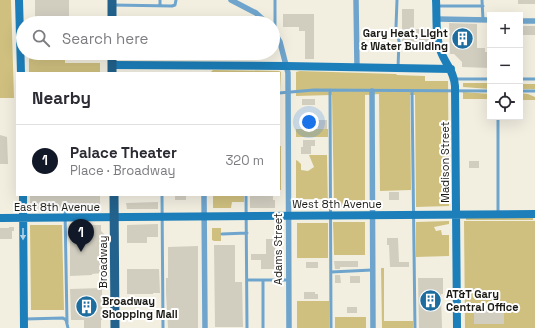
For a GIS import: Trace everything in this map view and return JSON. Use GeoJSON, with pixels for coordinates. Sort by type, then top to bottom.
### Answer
{"type":"FeatureCollection","features":[{"type":"Feature","properties":{"kind":"main road"},"geometry":{"type":"LineString","coordinates":[[112,3],[112,16]]}},
{"type":"Feature","properties":{"kind":"main road","name":"Broadway"},"geometry":{"type":"LineString","coordinates":[[114,196],[115,328]]}},
{"type":"Feature","properties":{"kind":"street"},"geometry":{"type":"LineString","coordinates":[[19,0],[19,16]]}},
{"type":"Feature","properties":{"kind":"street"},"geometry":{"type":"LineString","coordinates":[[232,0],[259,16]]}},
{"type":"Feature","properties":{"kind":"street"},"geometry":{"type":"LineString","coordinates":[[356,0],[356,67]]}},
{"type":"Feature","properties":{"kind":"street","name":"Madison Street"},"geometry":{"type":"LineString","coordinates":[[436,3],[440,51],[455,78],[456,90],[457,328]]}},
{"type":"Feature","properties":{"kind":"street"},"geometry":{"type":"LineString","coordinates":[[437,19],[487,20]]}},
{"type":"Feature","properties":{"kind":"street"},"geometry":{"type":"LineString","coordinates":[[523,21],[535,21]]}},
{"type":"Feature","properties":{"kind":"street","name":"Adams Street"},"geometry":{"type":"LineString","coordinates":[[280,42],[288,72],[289,328]]}},
{"type":"Feature","properties":{"kind":"street"},"geometry":{"type":"LineString","coordinates":[[21,60],[21,72]]}},
{"type":"Feature","properties":{"kind":"street"},"geometry":{"type":"LineString","coordinates":[[112,69],[202,69],[286,66],[451,69]]}},
{"type":"Feature","properties":{"kind":"street"},"geometry":{"type":"LineString","coordinates":[[372,91],[373,328]]}},
{"type":"Feature","properties":{"kind":"street"},"geometry":{"type":"LineString","coordinates":[[22,196],[24,328]]}},
{"type":"Feature","properties":{"kind":"street"},"geometry":{"type":"LineString","coordinates":[[204,196],[205,328]]}},
{"type":"Feature","properties":{"kind":"street","name":"East 8th Avenue"},"geometry":{"type":"LineString","coordinates":[[0,218],[23,218],[65,214],[114,217]]}},
{"type":"Feature","properties":{"kind":"street","name":"West 8th Avenue"},"geometry":{"type":"LineString","coordinates":[[114,217],[535,214]]}},
{"type":"Feature","properties":{"kind":"lane"},"geometry":{"type":"LineString","coordinates":[[160,0],[160,6]]}},
{"type":"Feature","properties":{"kind":"lane"},"geometry":{"type":"LineString","coordinates":[[112,3],[174,6],[176,0]]}},
{"type":"Feature","properties":{"kind":"lane"},"geometry":{"type":"LineString","coordinates":[[274,16],[275,0]]}},
{"type":"Feature","properties":{"kind":"lane"},"geometry":{"type":"LineString","coordinates":[[397,0],[396,27],[399,41],[398,68]]}},
{"type":"Feature","properties":{"kind":"lane"},"geometry":{"type":"LineString","coordinates":[[482,0],[483,20]]}},
{"type":"Feature","properties":{"kind":"lane"},"geometry":{"type":"LineString","coordinates":[[436,3],[483,6]]}},
{"type":"Feature","properties":{"kind":"lane"},"geometry":{"type":"LineString","coordinates":[[455,78],[487,79]]}},
{"type":"Feature","properties":{"kind":"lane"},"geometry":{"type":"LineString","coordinates":[[523,79],[535,79]]}},
{"type":"Feature","properties":{"kind":"lane"},"geometry":{"type":"LineString","coordinates":[[280,93],[314,90],[487,91]]}},
{"type":"Feature","properties":{"kind":"lane"},"geometry":{"type":"LineString","coordinates":[[330,90],[332,328]]}},
{"type":"Feature","properties":{"kind":"lane"},"geometry":{"type":"LineString","coordinates":[[412,91],[414,328]]}},
{"type":"Feature","properties":{"kind":"lane"},"geometry":{"type":"LineString","coordinates":[[523,91],[535,91]]}},
{"type":"Feature","properties":{"kind":"lane"},"geometry":{"type":"LineString","coordinates":[[498,120],[498,214]]}},
{"type":"Feature","properties":{"kind":"lane"},"geometry":{"type":"LineString","coordinates":[[162,196],[163,328]]}},
{"type":"Feature","properties":{"kind":"lane"},"geometry":{"type":"LineString","coordinates":[[246,196],[247,328]]}},
{"type":"Feature","properties":{"kind":"lane"},"geometry":{"type":"LineString","coordinates":[[65,214],[68,328]]}},
{"type":"Feature","properties":{"kind":"lane"},"geometry":{"type":"LineString","coordinates":[[222,234],[247,234]]}},
{"type":"Feature","properties":{"kind":"lane"},"geometry":{"type":"LineString","coordinates":[[331,272],[372,270]]}},
{"type":"Feature","properties":{"kind":"lane"},"geometry":{"type":"LineString","coordinates":[[247,280],[288,280]]}},
{"type":"Feature","properties":{"kind":"lane"},"geometry":{"type":"LineString","coordinates":[[263,280],[263,328]]}},
{"type":"Feature","properties":{"kind":"lane"},"geometry":{"type":"LineString","coordinates":[[24,319],[63,318],[67,322]]}},
{"type":"Feature","properties":{"kind":"shaded area"},"geometry":{"type":"Polygon","coordinates":[[[0,0],[11,0],[14,98],[0,98],[0,0]]]}},
{"type":"Feature","properties":{"kind":"shaded area"},"geometry":{"type":"Polygon","coordinates":[[[29,60],[65,60],[65,63],[100,63],[100,72],[29,72],[29,60]]]}},
{"type":"Feature","properties":{"kind":"shaded area"},"geometry":{"type":"Polygon","coordinates":[[[213,70],[279,71],[281,72],[280,92],[280,72],[211,72],[213,70]]]}},
{"type":"Feature","properties":{"kind":"shaded area"},"geometry":{"type":"Polygon","coordinates":[[[296,72],[396,74],[425,76],[425,81],[448,81],[449,206],[416,207],[415,95],[410,95],[411,190],[380,191],[379,94],[365,95],[365,207],[334,207],[332,95],[296,96],[296,72]]]}},
{"type":"Feature","properties":{"kind":"shaded area"},"geometry":{"type":"Polygon","coordinates":[[[463,83],[487,83],[487,89],[463,87],[463,83]]]}},
{"type":"Feature","properties":{"kind":"shaded area"},"geometry":{"type":"Polygon","coordinates":[[[523,84],[535,84],[535,89],[523,89],[523,84]]]}},
{"type":"Feature","properties":{"kind":"shaded area"},"geometry":{"type":"Polygon","coordinates":[[[463,92],[487,94],[487,99],[463,99],[463,92]]]}},
{"type":"Feature","properties":{"kind":"shaded area"},"geometry":{"type":"Polygon","coordinates":[[[523,93],[535,97],[535,100],[523,100],[523,93]]]}},
{"type":"Feature","properties":{"kind":"shaded area"},"geometry":{"type":"Polygon","coordinates":[[[296,129],[328,129],[328,137],[296,137],[296,129]]]}},
{"type":"Feature","properties":{"kind":"shaded area"},"geometry":{"type":"Polygon","coordinates":[[[280,146],[281,146],[280,190],[280,146]]]}},
{"type":"Feature","properties":{"kind":"shaded area"},"geometry":{"type":"Polygon","coordinates":[[[309,155],[327,155],[328,207],[323,207],[323,199],[296,199],[296,160],[301,164],[301,170],[308,171],[314,167],[309,155]]]}},
{"type":"Feature","properties":{"kind":"shaded area"},"geometry":{"type":"Polygon","coordinates":[[[213,196],[244,196],[244,202],[232,202],[231,208],[213,208],[213,196]]]}},
{"type":"Feature","properties":{"kind":"shaded area"},"geometry":{"type":"Polygon","coordinates":[[[466,218],[533,218],[533,220],[466,220],[466,218]]]}},
{"type":"Feature","properties":{"kind":"shaded area"},"geometry":{"type":"Polygon","coordinates":[[[449,221],[449,224],[434,227],[436,231],[441,230],[442,235],[449,235],[449,256],[416,257],[416,222],[449,221]]]}},
{"type":"Feature","properties":{"kind":"shaded area"},"geometry":{"type":"Polygon","coordinates":[[[464,221],[535,221],[535,328],[465,328],[464,221]]]}},
{"type":"Feature","properties":{"kind":"shaded area"},"geometry":{"type":"Polygon","coordinates":[[[333,222],[365,222],[365,255],[334,255],[333,222]]]}},
{"type":"Feature","properties":{"kind":"shaded area"},"geometry":{"type":"Polygon","coordinates":[[[297,223],[328,223],[328,258],[297,258],[297,223]]]}},
{"type":"Feature","properties":{"kind":"shaded area"},"geometry":{"type":"Polygon","coordinates":[[[30,225],[62,225],[64,310],[31,310],[30,225]]]}},
{"type":"Feature","properties":{"kind":"shaded area"},"geometry":{"type":"Polygon","coordinates":[[[212,228],[221,228],[221,241],[212,240],[212,228]]]}},
{"type":"Feature","properties":{"kind":"shaded area"},"geometry":{"type":"Polygon","coordinates":[[[381,268],[384,268],[384,321],[413,321],[413,328],[382,328],[381,268]]]}},
{"type":"Feature","properties":{"kind":"shaded area"},"geometry":{"type":"Polygon","coordinates":[[[297,301],[329,301],[329,328],[297,328],[297,301]]]}},
{"type":"Feature","properties":{"kind":"shaded area"},"geometry":{"type":"Polygon","coordinates":[[[335,317],[366,317],[366,328],[335,328],[335,317]]]}},
{"type":"Feature","properties":{"kind":"building"},"geometry":{"type":"Polygon","coordinates":[[[35,0],[69,0],[69,16],[35,16],[35,0]]]}},
{"type":"Feature","properties":{"kind":"building"},"geometry":{"type":"Polygon","coordinates":[[[518,0],[535,0],[535,4],[518,4],[518,0]]]}},
{"type":"Feature","properties":{"kind":"building"},"geometry":{"type":"Polygon","coordinates":[[[402,9],[414,9],[414,29],[430,29],[430,42],[402,41],[400,30],[402,30],[402,9]]]}},
{"type":"Feature","properties":{"kind":"building"},"geometry":{"type":"Polygon","coordinates":[[[283,14],[314,14],[314,59],[305,59],[305,31],[299,31],[299,27],[283,27],[283,14]]]}},
{"type":"Feature","properties":{"kind":"building","name":"Gary Heat, Light & Water Building"},"geometry":{"type":"Polygon","coordinates":[[[449,23],[477,24],[477,48],[485,48],[485,52],[487,52],[487,68],[462,67],[462,62],[454,54],[450,54],[449,23]]]}},
{"type":"Feature","properties":{"kind":"building"},"geometry":{"type":"Polygon","coordinates":[[[523,26],[535,26],[535,35],[523,35],[523,26]]]}},
{"type":"Feature","properties":{"kind":"building"},"geometry":{"type":"Polygon","coordinates":[[[302,99],[315,99],[315,105],[302,105],[302,99]]]}},
{"type":"Feature","properties":{"kind":"building"},"geometry":{"type":"Polygon","coordinates":[[[318,120],[327,120],[327,129],[318,129],[318,120]]]}},
{"type":"Feature","properties":{"kind":"building"},"geometry":{"type":"Polygon","coordinates":[[[0,135],[7,137],[8,164],[0,164],[0,135]]]}},
{"type":"Feature","properties":{"kind":"building"},"geometry":{"type":"Polygon","coordinates":[[[303,140],[315,140],[315,146],[311,146],[311,154],[301,154],[303,140]]]}},
{"type":"Feature","properties":{"kind":"building"},"geometry":{"type":"Polygon","coordinates":[[[469,161],[479,161],[479,168],[469,168],[469,161]]]}},
{"type":"Feature","properties":{"kind":"building"},"geometry":{"type":"Polygon","coordinates":[[[389,192],[399,192],[399,200],[389,200],[389,192]]]}},
{"type":"Feature","properties":{"kind":"building"},"geometry":{"type":"Polygon","coordinates":[[[30,196],[100,196],[100,209],[68,210],[65,207],[62,210],[30,210],[30,196]]]}},
{"type":"Feature","properties":{"kind":"building"},"geometry":{"type":"Polygon","coordinates":[[[175,196],[186,196],[186,200],[175,200],[175,196]]]}},
{"type":"Feature","properties":{"kind":"building"},"geometry":{"type":"Polygon","coordinates":[[[250,196],[273,196],[273,200],[275,200],[275,208],[250,208],[250,196]]]}},
{"type":"Feature","properties":{"kind":"building"},"geometry":{"type":"Polygon","coordinates":[[[158,202],[158,209],[127,209],[126,203],[158,202]]]}},
{"type":"Feature","properties":{"kind":"building"},"geometry":{"type":"Polygon","coordinates":[[[158,224],[158,237],[147,237],[147,243],[127,243],[127,225],[158,224]]]}},
{"type":"Feature","properties":{"kind":"building"},"geometry":{"type":"Polygon","coordinates":[[[70,225],[101,225],[101,231],[106,236],[102,241],[102,273],[70,276],[70,225]]]}},
{"type":"Feature","properties":{"kind":"building"},"geometry":{"type":"Polygon","coordinates":[[[14,227],[14,231],[12,231],[12,239],[0,239],[0,228],[14,227]]]}},
{"type":"Feature","properties":{"kind":"building"},"geometry":{"type":"Polygon","coordinates":[[[387,238],[398,238],[399,262],[409,262],[409,267],[390,267],[389,245],[387,245],[387,238]]]}},
{"type":"Feature","properties":{"kind":"building"},"geometry":{"type":"Polygon","coordinates":[[[266,239],[275,239],[276,269],[261,269],[261,260],[251,260],[251,254],[266,254],[266,239]]]}},
{"type":"Feature","properties":{"kind":"building"},"geometry":{"type":"Polygon","coordinates":[[[214,245],[235,245],[235,282],[242,282],[243,327],[215,327],[214,245]]]}},
{"type":"Feature","properties":{"kind":"building"},"geometry":{"type":"Polygon","coordinates":[[[198,246],[198,328],[168,328],[166,278],[168,278],[168,247],[198,246]]]}},
{"type":"Feature","properties":{"kind":"building"},"geometry":{"type":"Polygon","coordinates":[[[334,261],[358,261],[358,267],[340,267],[340,269],[335,269],[334,261]]]}},
{"type":"Feature","properties":{"kind":"building"},"geometry":{"type":"Polygon","coordinates":[[[306,262],[318,262],[318,268],[306,268],[306,262]]]}},
{"type":"Feature","properties":{"kind":"building"},"geometry":{"type":"Polygon","coordinates":[[[127,269],[159,269],[160,293],[127,294],[127,269]]]}},
{"type":"Feature","properties":{"kind":"building"},"geometry":{"type":"Polygon","coordinates":[[[335,275],[340,275],[341,283],[335,283],[335,275]]]}},
{"type":"Feature","properties":{"kind":"building"},"geometry":{"type":"Polygon","coordinates":[[[350,276],[360,276],[360,283],[350,283],[350,276]]]}},
{"type":"Feature","properties":{"kind":"building","name":"AT&T Gary Central Office"},"geometry":{"type":"Polygon","coordinates":[[[418,278],[443,278],[443,294],[441,294],[442,328],[419,328],[418,278]]]}},
{"type":"Feature","properties":{"kind":"building","name":"Broadway Shopping Mall"},"geometry":{"type":"Polygon","coordinates":[[[102,288],[101,328],[84,328],[84,320],[71,320],[70,289],[102,288]]]}},
{"type":"Feature","properties":{"kind":"building"},"geometry":{"type":"Polygon","coordinates":[[[304,292],[315,292],[315,294],[318,294],[318,299],[304,299],[304,292]]]}},
{"type":"Feature","properties":{"kind":"building"},"geometry":{"type":"Polygon","coordinates":[[[347,307],[357,307],[357,313],[347,313],[347,307]]]}},
{"type":"Feature","properties":{"kind":"building"},"geometry":{"type":"Polygon","coordinates":[[[474,308],[504,308],[504,324],[474,324],[474,308]]]}},
{"type":"Feature","properties":{"kind":"place","name":"Gary Heat, Light & Water Building"},"geometry":{"type":"Point","coordinates":[463,39]}},
{"type":"Feature","properties":{"kind":"place","name":"Palace Theater"},"geometry":{"type":"Point","coordinates":[81,252]}},
{"type":"Feature","properties":{"kind":"place","name":"AT&T Gary Central Office"},"geometry":{"type":"Point","coordinates":[430,300]}},
{"type":"Feature","properties":{"kind":"place","name":"Broadway Shopping Mall"},"geometry":{"type":"Point","coordinates":[86,307]}}]}
